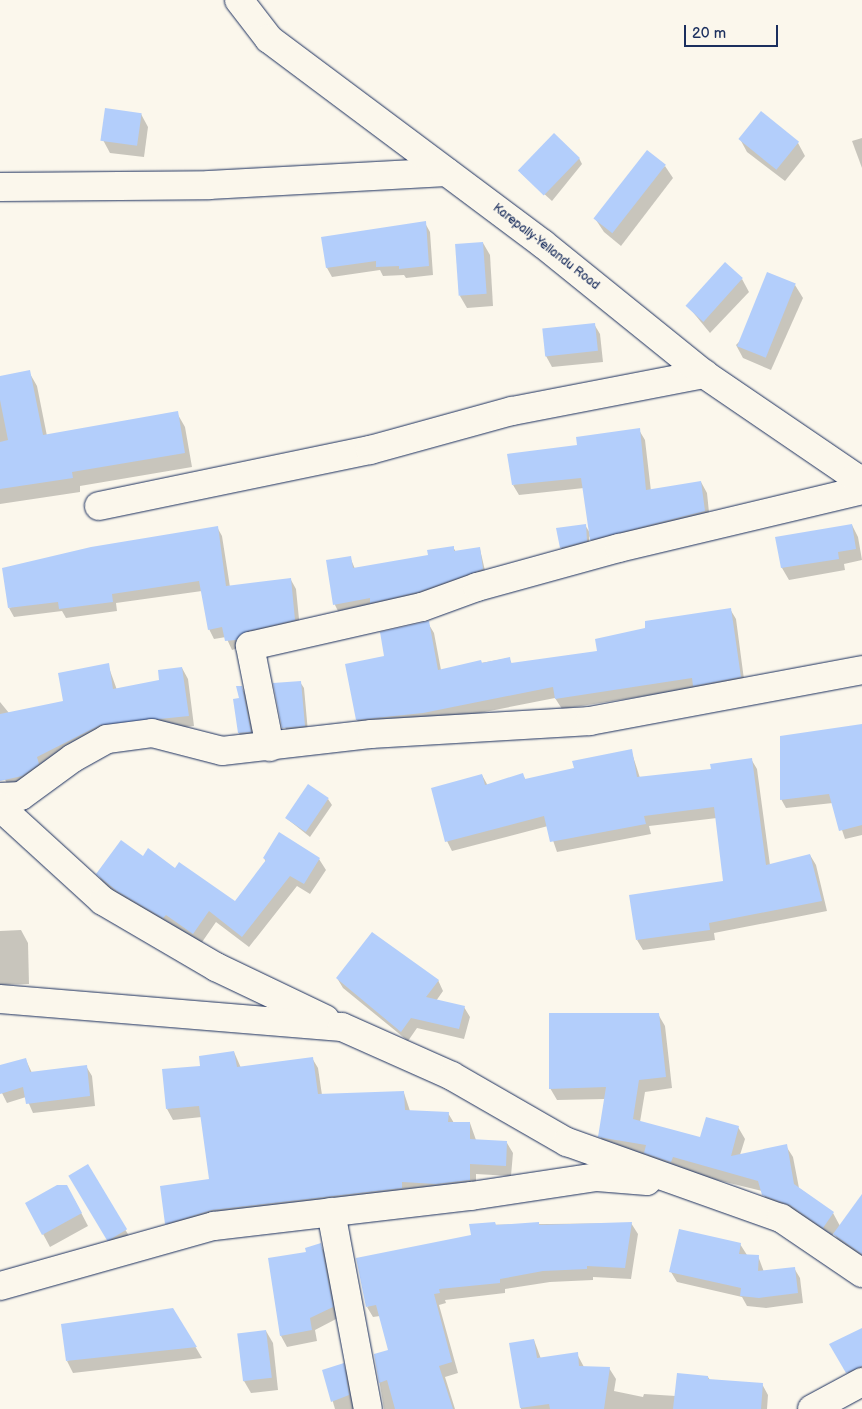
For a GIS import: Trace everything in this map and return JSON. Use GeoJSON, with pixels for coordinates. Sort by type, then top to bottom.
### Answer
{"type":"FeatureCollection","features":[{"type":"Feature","properties":{"kind":"street","name":"Karepally-Yellandu Road"},"geometry":{"type":"LineString","coordinates":[[238,0],[269,40],[543,244],[704,374],[855,477],[862,485]]}},
{"type":"Feature","properties":{"kind":"street"},"geometry":{"type":"LineString","coordinates":[[0,187],[209,185],[447,172]]}},
{"type":"Feature","properties":{"kind":"street"},"geometry":{"type":"LineString","coordinates":[[99,506],[370,450],[512,411],[704,374]]}},
{"type":"Feature","properties":{"kind":"street"},"geometry":{"type":"LineString","coordinates":[[270,747],[250,646],[422,607],[477,587],[619,548],[862,490]]}},
{"type":"Feature","properties":{"kind":"street"},"geometry":{"type":"LineString","coordinates":[[0,797],[21,796],[72,758],[107,739],[152,733],[222,751],[372,734],[590,721],[862,670]]}},
{"type":"Feature","properties":{"kind":"street"},"geometry":{"type":"LineString","coordinates":[[0,808],[102,901],[216,967],[342,1027],[452,1076],[567,1142],[781,1218],[862,1273]]}},
{"type":"Feature","properties":{"kind":"street"},"geometry":{"type":"LineString","coordinates":[[0,999],[342,1027]]}},
{"type":"Feature","properties":{"kind":"street"},"geometry":{"type":"LineString","coordinates":[[0,1286],[214,1226],[471,1196],[597,1177],[683,1184]]}},
{"type":"Feature","properties":{"kind":"street"},"geometry":{"type":"LineString","coordinates":[[331,1212],[368,1409]]}},
{"type":"Feature","properties":{"kind":"street"},"geometry":{"type":"LineString","coordinates":[[812,1409],[862,1382]]}},
{"type":"Feature","properties":{"kind":"building"},"geometry":{"type":"Polygon","coordinates":[[[105,108],[142,113],[137,146],[100,141],[105,108]]]}},
{"type":"Feature","properties":{"kind":"building"},"geometry":{"type":"Polygon","coordinates":[[[761,111],[799,142],[776,170],[738,139],[761,111]]]}},
{"type":"Feature","properties":{"kind":"building"},"geometry":{"type":"Polygon","coordinates":[[[554,133],[580,158],[544,195],[518,170],[554,133]]]}},
{"type":"Feature","properties":{"kind":"building"},"geometry":{"type":"Polygon","coordinates":[[[647,150],[666,165],[612,233],[593,219],[647,150]]]}},
{"type":"Feature","properties":{"kind":"building"},"geometry":{"type":"Polygon","coordinates":[[[426,221],[429,266],[399,269],[399,266],[376,267],[376,261],[326,268],[321,237],[426,221]]]}},
{"type":"Feature","properties":{"kind":"building"},"geometry":{"type":"Polygon","coordinates":[[[483,242],[487,294],[459,296],[455,244],[483,242]]]}},
{"type":"Feature","properties":{"kind":"building"},"geometry":{"type":"Polygon","coordinates":[[[725,262],[743,278],[703,322],[686,306],[725,262]]]}},
{"type":"Feature","properties":{"kind":"building"},"geometry":{"type":"Polygon","coordinates":[[[767,272],[796,284],[766,358],[737,346],[767,272]]]}},
{"type":"Feature","properties":{"kind":"building"},"geometry":{"type":"Polygon","coordinates":[[[595,323],[598,351],[545,356],[542,329],[595,323]]]}},
{"type":"Feature","properties":{"kind":"building"},"geometry":{"type":"Polygon","coordinates":[[[30,370],[43,435],[178,411],[185,453],[72,472],[73,478],[0,489],[0,442],[8,440],[0,400],[0,376],[30,370]]]}},
{"type":"Feature","properties":{"kind":"building"},"geometry":{"type":"Polygon","coordinates":[[[640,428],[646,490],[701,481],[705,511],[590,540],[581,478],[512,485],[507,454],[577,445],[576,437],[640,428]]]}},
{"type":"Feature","properties":{"kind":"building"},"geometry":{"type":"Polygon","coordinates":[[[586,524],[587,541],[560,548],[556,528],[586,524]]]}},
{"type":"Feature","properties":{"kind":"building"},"geometry":{"type":"Polygon","coordinates":[[[852,524],[856,549],[838,552],[839,559],[781,568],[775,537],[852,524]]]}},
{"type":"Feature","properties":{"kind":"building"},"geometry":{"type":"Polygon","coordinates":[[[218,526],[226,586],[291,578],[295,620],[247,631],[236,640],[225,641],[222,627],[208,630],[199,581],[112,594],[113,602],[59,609],[58,602],[8,608],[2,568],[91,547],[218,526]]]}},
{"type":"Feature","properties":{"kind":"building"},"geometry":{"type":"Polygon","coordinates":[[[454,546],[454,551],[480,547],[483,569],[418,592],[370,603],[370,598],[333,605],[326,560],[351,556],[353,568],[428,555],[427,550],[454,546]]]}},
{"type":"Feature","properties":{"kind":"building"},"geometry":{"type":"Polygon","coordinates":[[[731,608],[741,677],[693,686],[692,678],[555,699],[553,687],[423,713],[356,720],[345,664],[384,656],[380,632],[429,621],[438,670],[481,660],[482,663],[510,657],[511,663],[597,651],[595,639],[645,628],[645,621],[731,608]]]}},
{"type":"Feature","properties":{"kind":"building"},"geometry":{"type":"Polygon","coordinates":[[[109,663],[113,689],[159,680],[158,670],[182,667],[189,716],[100,725],[37,757],[39,764],[22,776],[0,781],[0,714],[63,701],[58,673],[109,663]]]}},
{"type":"Feature","properties":{"kind":"building"},"geometry":{"type":"Polygon","coordinates":[[[301,681],[305,726],[282,728],[273,683],[301,681]]]}},
{"type":"Feature","properties":{"kind":"building"},"geometry":{"type":"Polygon","coordinates":[[[236,686],[242,686],[251,732],[238,733],[233,699],[239,698],[236,686]]]}},
{"type":"Feature","properties":{"kind":"building"},"geometry":{"type":"Polygon","coordinates":[[[862,724],[862,825],[839,831],[829,794],[780,800],[780,736],[862,724]]]}},
{"type":"Feature","properties":{"kind":"building"},"geometry":{"type":"Polygon","coordinates":[[[632,749],[637,777],[711,769],[710,764],[752,758],[766,865],[810,854],[822,901],[709,923],[710,930],[636,940],[629,895],[723,881],[714,807],[644,816],[646,824],[550,842],[544,816],[445,842],[431,788],[482,774],[485,785],[523,773],[525,779],[574,768],[572,761],[632,749]]]}},
{"type":"Feature","properties":{"kind":"building"},"geometry":{"type":"Polygon","coordinates":[[[308,784],[329,798],[306,832],[285,818],[308,784]]]}},
{"type":"Feature","properties":{"kind":"building"},"geometry":{"type":"Polygon","coordinates":[[[279,832],[320,858],[304,884],[290,876],[242,937],[209,911],[193,934],[166,915],[163,918],[117,891],[96,874],[121,840],[143,856],[148,848],[175,868],[179,862],[235,901],[266,860],[263,858],[279,832]]]}},
{"type":"Feature","properties":{"kind":"building"},"geometry":{"type":"Polygon","coordinates":[[[372,932],[439,980],[426,997],[465,1006],[459,1029],[411,1018],[401,1032],[336,978],[372,932]]]}},
{"type":"Feature","properties":{"kind":"building"},"geometry":{"type":"Polygon","coordinates":[[[549,1013],[659,1013],[666,1077],[639,1080],[633,1119],[700,1137],[706,1117],[739,1126],[731,1156],[787,1144],[794,1184],[834,1212],[823,1228],[790,1205],[762,1195],[758,1181],[673,1157],[671,1162],[644,1153],[646,1145],[598,1137],[606,1087],[549,1089],[549,1013]]]}},
{"type":"Feature","properties":{"kind":"building"},"geometry":{"type":"Polygon","coordinates":[[[234,1051],[237,1067],[313,1057],[318,1094],[404,1091],[405,1110],[449,1112],[448,1122],[470,1122],[470,1139],[507,1141],[506,1166],[470,1164],[470,1180],[436,1184],[402,1182],[402,1188],[212,1210],[165,1224],[160,1186],[209,1179],[199,1106],[166,1109],[162,1069],[200,1066],[199,1056],[234,1051]]]}},
{"type":"Feature","properties":{"kind":"building"},"geometry":{"type":"Polygon","coordinates":[[[26,1058],[30,1072],[87,1065],[90,1096],[26,1104],[23,1087],[0,1094],[0,1065],[26,1058]]]}},
{"type":"Feature","properties":{"kind":"building"},"geometry":{"type":"Polygon","coordinates":[[[88,1164],[127,1229],[107,1241],[68,1176],[88,1164]]]}},
{"type":"Feature","properties":{"kind":"building"},"geometry":{"type":"Polygon","coordinates":[[[57,1185],[67,1185],[82,1213],[42,1235],[25,1203],[57,1185]]]}},
{"type":"Feature","properties":{"kind":"building"},"geometry":{"type":"Polygon","coordinates":[[[862,1194],[862,1254],[833,1234],[862,1194]]]}},
{"type":"Feature","properties":{"kind":"building"},"geometry":{"type":"Polygon","coordinates":[[[495,1222],[496,1225],[539,1222],[539,1225],[632,1222],[625,1268],[587,1266],[587,1269],[543,1271],[500,1279],[500,1283],[439,1289],[440,1293],[434,1294],[452,1362],[439,1366],[453,1409],[395,1409],[387,1380],[379,1383],[374,1354],[388,1350],[376,1305],[366,1307],[356,1258],[471,1235],[469,1224],[495,1222]]]}},
{"type":"Feature","properties":{"kind":"building"},"geometry":{"type":"Polygon","coordinates":[[[679,1229],[741,1243],[739,1254],[759,1255],[758,1271],[795,1267],[798,1293],[759,1298],[740,1296],[741,1288],[669,1272],[679,1229]]]}},
{"type":"Feature","properties":{"kind":"building"},"geometry":{"type":"Polygon","coordinates":[[[321,1243],[333,1307],[310,1318],[312,1330],[280,1336],[268,1258],[306,1252],[305,1248],[321,1243]]]}},
{"type":"Feature","properties":{"kind":"building"},"geometry":{"type":"Polygon","coordinates":[[[173,1308],[197,1347],[66,1361],[61,1324],[173,1308]]]}},
{"type":"Feature","properties":{"kind":"building"},"geometry":{"type":"Polygon","coordinates":[[[862,1328],[862,1366],[846,1373],[829,1344],[862,1328]]]}},
{"type":"Feature","properties":{"kind":"building"},"geometry":{"type":"Polygon","coordinates":[[[266,1330],[272,1378],[243,1381],[237,1334],[266,1330]]]}},
{"type":"Feature","properties":{"kind":"building"},"geometry":{"type":"Polygon","coordinates":[[[534,1339],[537,1358],[578,1352],[579,1366],[610,1367],[604,1409],[550,1409],[549,1404],[520,1408],[509,1343],[534,1339]]]}},
{"type":"Feature","properties":{"kind":"building"},"geometry":{"type":"Polygon","coordinates":[[[344,1363],[349,1395],[331,1402],[322,1370],[344,1363]]]}},
{"type":"Feature","properties":{"kind":"building"},"geometry":{"type":"Polygon","coordinates":[[[677,1373],[708,1376],[708,1379],[763,1383],[761,1409],[673,1409],[677,1373]]]}}]}
